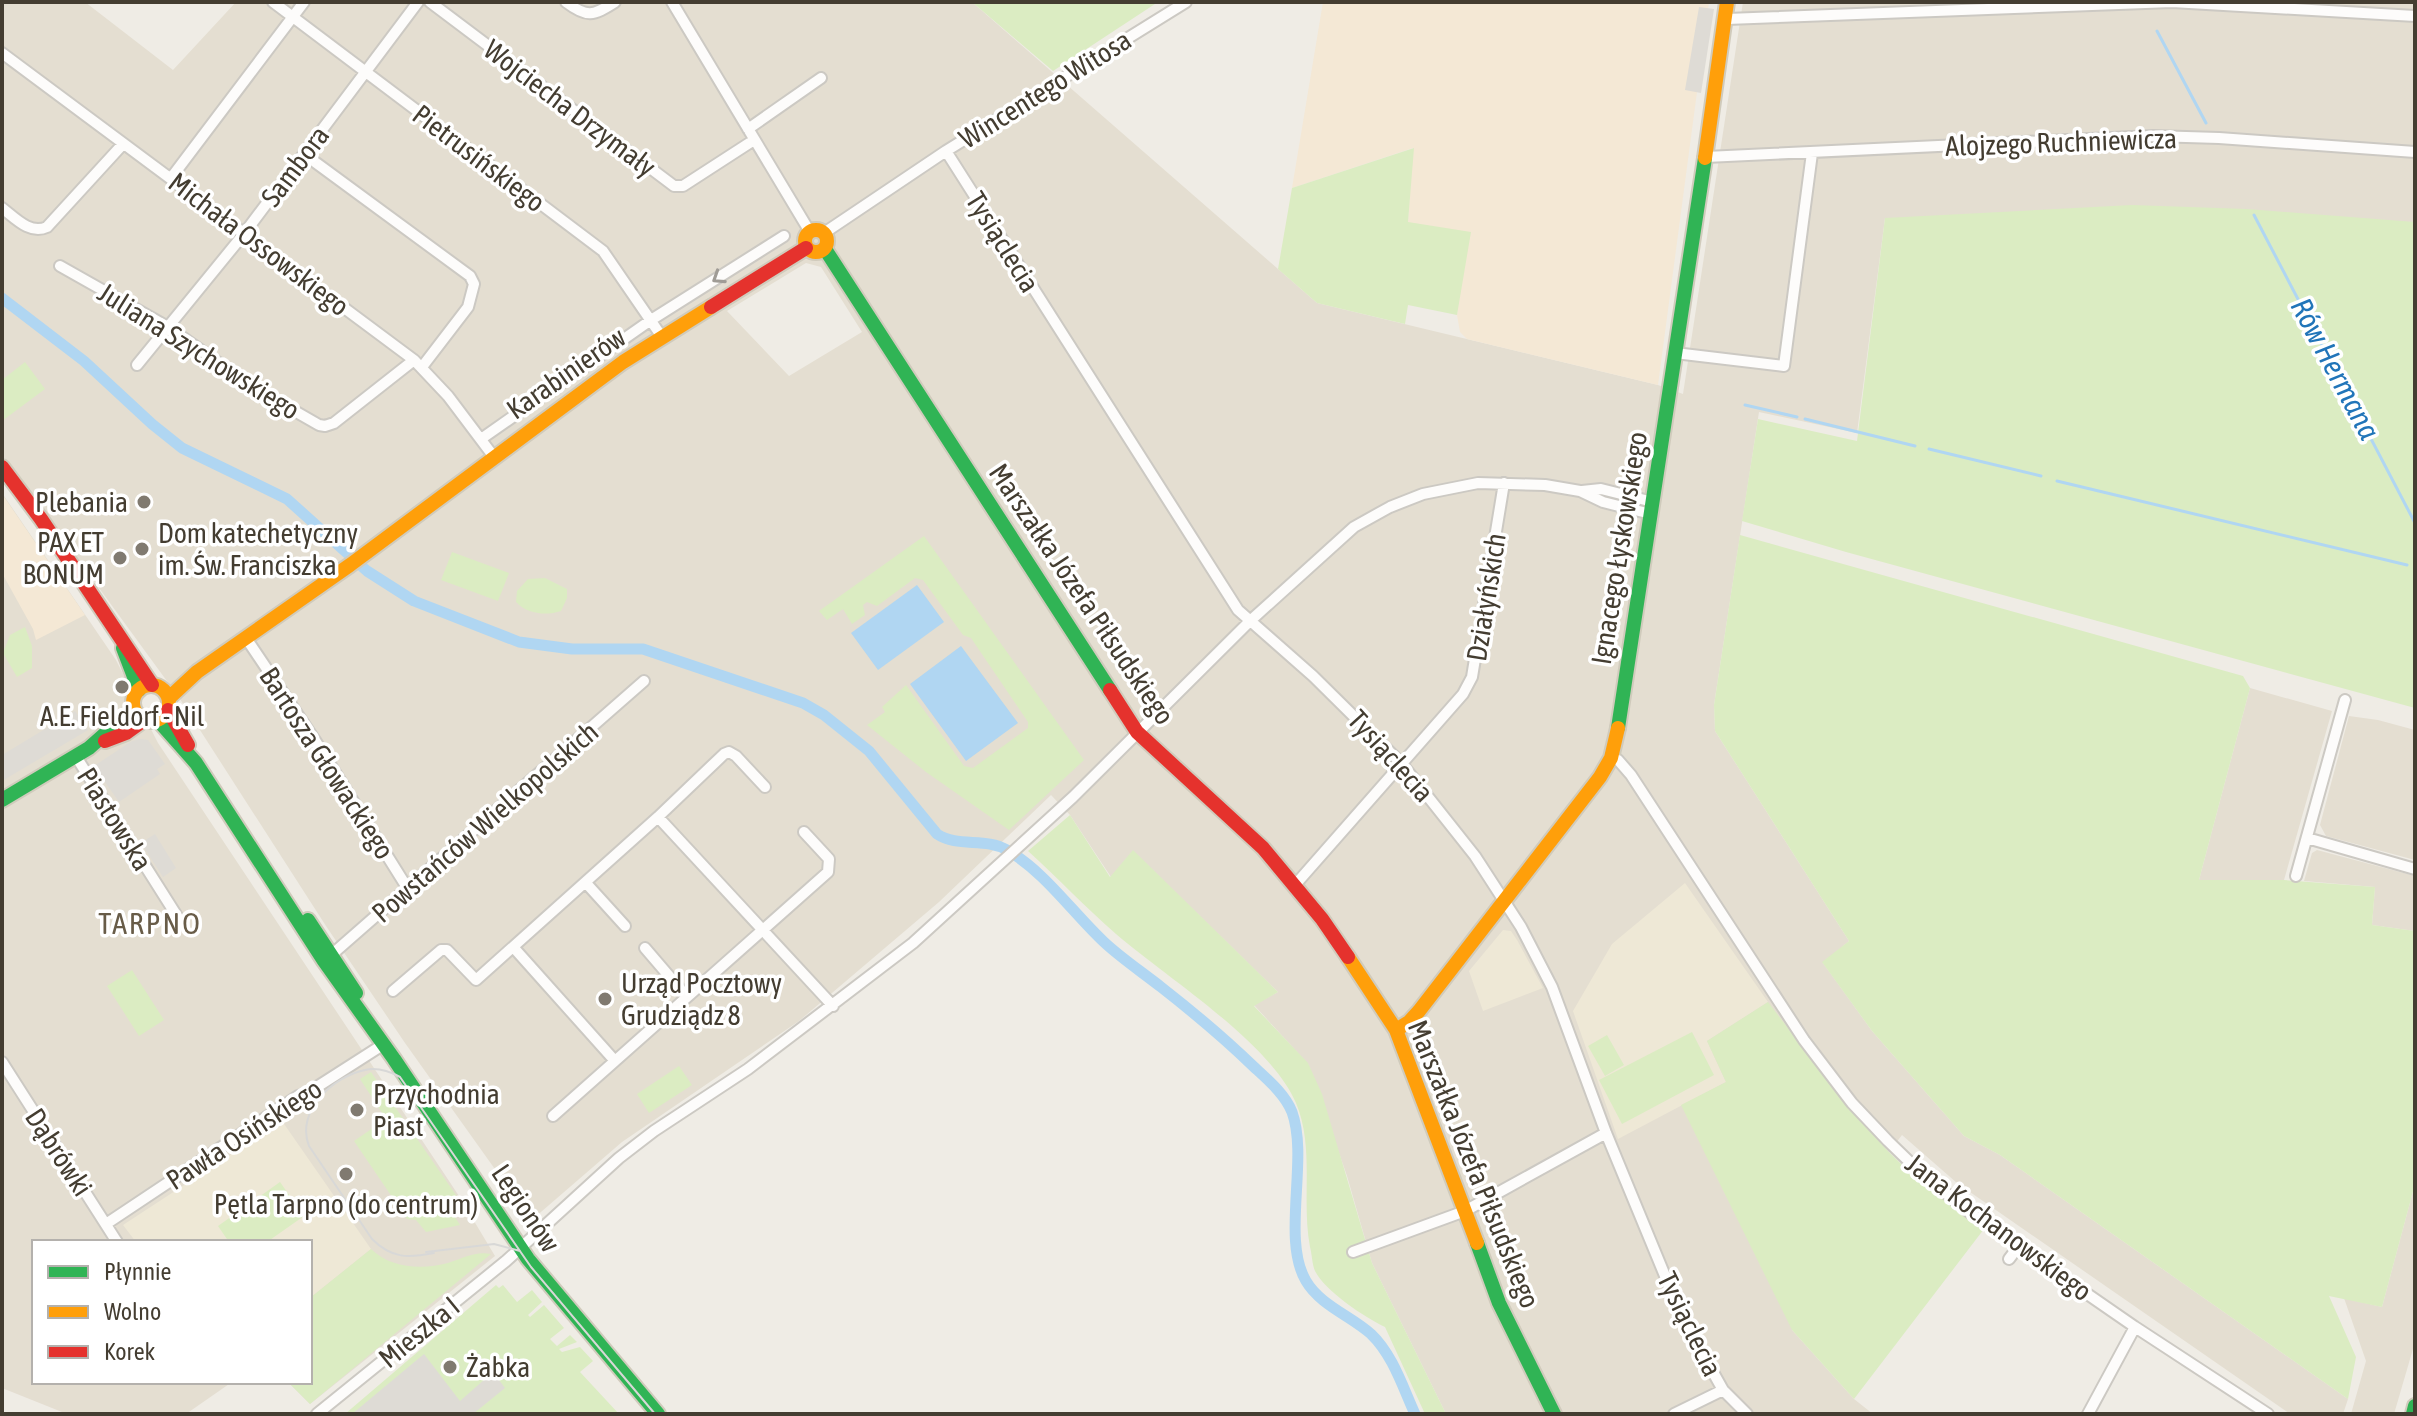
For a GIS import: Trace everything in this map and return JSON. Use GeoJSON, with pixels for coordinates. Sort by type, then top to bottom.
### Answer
{"type":"FeatureCollection","features":[{"type":"Feature","properties":{"kind":"main road","name":"Ignacego Łyskowskiego"},"geometry":{"type":"LineString","coordinates":[[1396,1030],[1419,1011],[1600,777],[1611,758],[1617,737],[1706,157],[1727,2]]}},
{"type":"Feature","properties":{"kind":"main road"},"geometry":{"type":"LineString","coordinates":[[817,232],[827,243],[825,249],[815,253],[806,248],[804,239],[817,232]]}},
{"type":"Feature","properties":{"kind":"main road","name":"Karabinierów"},"geometry":{"type":"LineString","coordinates":[[2,800],[93,744],[113,739],[153,702],[350,565],[559,408],[662,337],[806,248]]}},
{"type":"Feature","properties":{"kind":"main road","name":"Marszałka Józefa Piłsudskiego"},"geometry":{"type":"LineString","coordinates":[[825,249],[1137,732],[1263,848],[1336,938],[1396,1030],[1499,1303],[1554,1414]]}},
{"type":"Feature","properties":{"kind":"main road","name":"Legionów"},"geometry":{"type":"LineString","coordinates":[[2,467],[41,519],[121,640],[130,672],[153,702],[180,727],[196,763],[267,871],[364,1005],[366,1018],[521,1249],[556,1295],[658,1414]]}},
{"type":"Feature","properties":{"kind":"main road"},"geometry":{"type":"LineString","coordinates":[[2413,1414],[2415,1406]]}},
{"type":"Feature","properties":{"kind":"street","name":"Pietrusińskiego"},"geometry":{"type":"LineString","coordinates":[[273,2],[603,251],[662,337]]}},
{"type":"Feature","properties":{"kind":"street"},"geometry":{"type":"LineString","coordinates":[[171,178],[304,2]]}},
{"type":"Feature","properties":{"kind":"street","name":"Sambora"},"geometry":{"type":"LineString","coordinates":[[137,365],[243,235],[418,2]]}},
{"type":"Feature","properties":{"kind":"street","name":"Wojciecha Drzymały"},"geometry":{"type":"LineString","coordinates":[[430,2],[674,186],[683,186],[754,140]]}},
{"type":"Feature","properties":{"kind":"street"},"geometry":{"type":"LineString","coordinates":[[566,2],[587,14],[598,13],[615,2]]}},
{"type":"Feature","properties":{"kind":"street"},"geometry":{"type":"LineString","coordinates":[[672,2],[754,140],[817,232],[946,151]]}},
{"type":"Feature","properties":{"kind":"street","name":"Wincentego Witosa"},"geometry":{"type":"LineString","coordinates":[[946,151],[1186,2]]}},
{"type":"Feature","properties":{"kind":"street"},"geometry":{"type":"LineString","coordinates":[[1727,19],[2172,2],[2415,16]]}},
{"type":"Feature","properties":{"kind":"street","name":"Michała Ossowskiego"},"geometry":{"type":"LineString","coordinates":[[2,53],[418,363],[448,396],[494,457]]}},
{"type":"Feature","properties":{"kind":"street"},"geometry":{"type":"LineString","coordinates":[[748,129],[821,78]]}},
{"type":"Feature","properties":{"kind":"street","name":"Alojzego Ruchniewicza"},"geometry":{"type":"LineString","coordinates":[[1706,157],[2153,136],[2250,139],[2415,152]]}},
{"type":"Feature","properties":{"kind":"street"},"geometry":{"type":"LineString","coordinates":[[2,208],[32,230],[47,227],[123,144]]}},
{"type":"Feature","properties":{"kind":"street","name":"Tysiąclecia"},"geometry":{"type":"LineString","coordinates":[[946,151],[1238,610],[1313,676],[1402,764],[1460,836],[1505,902],[1543,965],[1606,1133],[1682,1317],[1723,1390],[1747,1414]]}},
{"type":"Feature","properties":{"kind":"street"},"geometry":{"type":"LineString","coordinates":[[1675,353],[1784,366],[1812,153]]}},
{"type":"Feature","properties":{"kind":"street"},"geometry":{"type":"LineString","coordinates":[[304,154],[470,276],[474,284],[468,307],[418,363]]}},
{"type":"Feature","properties":{"kind":"street"},"geometry":{"type":"LineString","coordinates":[[481,439],[651,320],[784,236]]}},
{"type":"Feature","properties":{"kind":"street","name":"Juliana Szychowskiego"},"geometry":{"type":"LineString","coordinates":[[60,266],[168,327],[251,386],[325,426],[334,423],[418,363]]}},
{"type":"Feature","properties":{"kind":"street","name":"Mieszka I"},"geometry":{"type":"LineString","coordinates":[[317,1414],[521,1249],[619,1158],[748,1069],[913,943],[1073,797],[1336,540],[1390,507],[1449,488],[1478,483],[1545,485],[1580,491],[1603,502],[1652,508]]}},
{"type":"Feature","properties":{"kind":"street","name":"Działyńskich"},"geometry":{"type":"LineString","coordinates":[[1295,885],[1463,694],[1472,677],[1504,483]]}},
{"type":"Feature","properties":{"kind":"street","name":"Bartosza Głowackiego"},"geometry":{"type":"LineString","coordinates":[[246,638],[316,742],[408,889]]}},
{"type":"Feature","properties":{"kind":"street","name":"Powstańców Wielkopolskich"},"geometry":{"type":"LineString","coordinates":[[328,958],[644,681]]}},
{"type":"Feature","properties":{"kind":"street"},"geometry":{"type":"LineString","coordinates":[[2296,876],[2345,700]]}},
{"type":"Feature","properties":{"kind":"street"},"geometry":{"type":"LineString","coordinates":[[393,991],[441,950],[447,950],[476,980],[729,752],[765,787]]}},
{"type":"Feature","properties":{"kind":"street","name":"Piastowska"},"geometry":{"type":"LineString","coordinates":[[75,755],[182,924]]}},
{"type":"Feature","properties":{"kind":"street","name":"Jana Kochanowskiego"},"geometry":{"type":"LineString","coordinates":[[1611,758],[1618,760],[1631,775],[1804,1040],[1852,1103],[1921,1173],[2018,1247],[2268,1414]]}},
{"type":"Feature","properties":{"kind":"street"},"geometry":{"type":"LineString","coordinates":[[658,817],[833,1006]]}},
{"type":"Feature","properties":{"kind":"street"},"geometry":{"type":"LineString","coordinates":[[553,1116],[828,872],[829,859],[804,832]]}},
{"type":"Feature","properties":{"kind":"street"},"geometry":{"type":"LineString","coordinates":[[2307,838],[2415,869]]}},
{"type":"Feature","properties":{"kind":"street"},"geometry":{"type":"LineString","coordinates":[[586,883],[625,926]]}},
{"type":"Feature","properties":{"kind":"street"},"geometry":{"type":"LineString","coordinates":[[514,948],[615,1061]]}},
{"type":"Feature","properties":{"kind":"street"},"geometry":{"type":"LineString","coordinates":[[645,948],[687,997]]}},
{"type":"Feature","properties":{"kind":"street","name":"Pawła Osińskiego"},"geometry":{"type":"LineString","coordinates":[[106,1224],[287,1103],[384,1044]]}},
{"type":"Feature","properties":{"kind":"street","name":"Dąbrówki"},"geometry":{"type":"LineString","coordinates":[[2,1062],[116,1240]]}},
{"type":"Feature","properties":{"kind":"street"},"geometry":{"type":"LineString","coordinates":[[1353,1252],[1465,1211],[1606,1133]]}},
{"type":"Feature","properties":{"kind":"street"},"geometry":{"type":"LineString","coordinates":[[2009,1259],[2018,1247]]}},
{"type":"Feature","properties":{"kind":"street"},"geometry":{"type":"LineString","coordinates":[[2088,1414],[2135,1327]]}},
{"type":"Feature","properties":{"kind":"street"},"geometry":{"type":"LineString","coordinates":[[1674,1414],[1723,1390]]}},
{"type":"Feature","properties":{"kind":"shaded area"},"geometry":{"type":"Polygon","coordinates":[[[2,2],[85,2],[173,70],[236,2],[972,2],[1317,303],[1658,385],[1683,394],[1743,2],[2415,2],[2415,222],[1885,218],[1857,433],[1759,412],[1714,705],[1715,731],[1849,941],[1823,963],[1872,1031],[1964,1136],[2000,1155],[2348,1399],[2343,1414],[2290,1414],[1957,1183],[1902,1135],[1889,1152],[1815,1064],[1792,1330],[1854,1399],[1873,1414],[1446,1414],[1372,1263],[1347,1176],[1308,1064],[1254,1005],[1278,992],[1133,851],[1111,877],[1070,815],[1051,795],[939,902],[799,1021],[622,1142],[534,1218],[527,1214],[405,1043],[180,699],[2,455],[2,2]],[[806,263],[727,311],[789,376],[862,332],[821,267],[806,263]]]}},
{"type":"Feature","properties":{"kind":"shaded area"},"geometry":{"type":"Polygon","coordinates":[[[1323,2],[1709,2],[1658,385],[1467,339],[1460,332],[1457,315],[1460,293],[1408,222],[1413,148],[1292,188],[1323,2]]]}},
{"type":"Feature","properties":{"kind":"shaded area"},"geometry":{"type":"Polygon","coordinates":[[[1699,7],[1714,9],[1701,93],[1685,90],[1699,7]]]}},
{"type":"Feature","properties":{"kind":"shaded area"},"geometry":{"type":"Polygon","coordinates":[[[2,493],[116,660],[158,743],[459,1196],[495,1256],[310,1404],[290,1384],[312,1384],[312,1240],[32,1240],[32,1384],[229,1384],[186,1414],[67,1414],[2,1388],[2,493]]]}},
{"type":"Feature","properties":{"kind":"shaded area"},"geometry":{"type":"Polygon","coordinates":[[[2,494],[85,615],[36,640],[2,573],[2,494]]]}},
{"type":"Feature","properties":{"kind":"shaded area"},"geometry":{"type":"Polygon","coordinates":[[[2250,688],[2332,711],[2284,880],[2199,880],[2250,688]]]}},
{"type":"Feature","properties":{"kind":"shaded area"},"geometry":{"type":"Polygon","coordinates":[[[75,711],[88,730],[2,781],[2,755],[75,711]]]}},
{"type":"Feature","properties":{"kind":"shaded area"},"geometry":{"type":"Polygon","coordinates":[[[2349,716],[2415,730],[2415,860],[2326,836],[2320,825],[2349,716]]]}},
{"type":"Feature","properties":{"kind":"shaded area"},"geometry":{"type":"Polygon","coordinates":[[[148,740],[165,764],[157,769],[160,774],[119,802],[94,766],[132,741],[148,740]]]}},
{"type":"Feature","properties":{"kind":"shaded area"},"geometry":{"type":"Polygon","coordinates":[[[155,834],[176,868],[163,877],[141,843],[155,834]]]}},
{"type":"Feature","properties":{"kind":"shaded area"},"geometry":{"type":"Polygon","coordinates":[[[2317,850],[2415,876],[2415,931],[2372,925],[2375,887],[2304,881],[2312,853],[2317,850]]]}},
{"type":"Feature","properties":{"kind":"shaded area"},"geometry":{"type":"Polygon","coordinates":[[[1685,883],[1768,1002],[1707,1041],[1726,1082],[1618,1139],[1573,1011],[1612,944],[1685,883]]]}},
{"type":"Feature","properties":{"kind":"shaded area"},"geometry":{"type":"Polygon","coordinates":[[[1503,930],[1511,931],[1543,988],[1483,1011],[1469,971],[1503,930]]]}},
{"type":"Feature","properties":{"kind":"shaded area"},"geometry":{"type":"Polygon","coordinates":[[[282,1121],[371,1249],[312,1296],[312,1240],[134,1240],[123,1225],[282,1121]]]}},
{"type":"Feature","properties":{"kind":"shaded area"},"geometry":{"type":"Polygon","coordinates":[[[2415,1184],[2415,1342],[2394,1414],[2351,1414],[2366,1361],[2344,1298],[2382,1307],[2415,1184]]]}},
{"type":"Feature","properties":{"kind":"shaded area"},"geometry":{"type":"Polygon","coordinates":[[[424,1354],[460,1401],[493,1372],[505,1388],[473,1414],[352,1414],[424,1354]]]}},
{"type":"Feature","properties":{"kind":"green space"},"geometry":{"type":"Polygon","coordinates":[[[972,2],[1158,2],[1053,71],[972,2]]]}},
{"type":"Feature","properties":{"kind":"green space"},"geometry":{"type":"Polygon","coordinates":[[[1414,148],[1408,222],[1471,232],[1457,315],[1408,305],[1405,324],[1317,303],[1278,269],[1292,188],[1414,148]]]}},
{"type":"Feature","properties":{"kind":"green space"},"geometry":{"type":"Polygon","coordinates":[[[2132,205],[2247,209],[2415,222],[2415,708],[1742,521],[1758,419],[1857,441],[1885,218],[2132,205]]]}},
{"type":"Feature","properties":{"kind":"green space"},"geometry":{"type":"Polygon","coordinates":[[[25,362],[45,389],[2,421],[2,380],[25,362]]]}},
{"type":"Feature","properties":{"kind":"green space"},"geometry":{"type":"Polygon","coordinates":[[[1740,535],[2243,676],[2250,688],[2199,880],[2284,880],[2375,887],[2372,925],[2415,931],[2415,1184],[2382,1307],[2329,1296],[2356,1357],[2348,1399],[2000,1155],[1964,1136],[1872,1031],[1822,962],[1849,941],[1715,731],[1714,705],[1740,535]]]}},
{"type":"Feature","properties":{"kind":"green space"},"geometry":{"type":"Polygon","coordinates":[[[924,536],[1084,760],[1009,830],[926,772],[867,725],[885,712],[882,707],[906,685],[964,766],[973,768],[1028,728],[1028,722],[971,638],[963,635],[923,580],[915,578],[877,606],[867,602],[863,605],[865,615],[852,624],[843,609],[827,620],[819,611],[924,536]]]}},
{"type":"Feature","properties":{"kind":"green space"},"geometry":{"type":"Polygon","coordinates":[[[452,552],[509,573],[498,601],[441,580],[452,552]]]}},
{"type":"Feature","properties":{"kind":"green space"},"geometry":{"type":"Polygon","coordinates":[[[545,578],[567,589],[561,611],[537,613],[516,602],[517,591],[528,579],[545,578]]]}},
{"type":"Feature","properties":{"kind":"green space"},"geometry":{"type":"Polygon","coordinates":[[[25,627],[32,646],[32,668],[17,677],[3,653],[10,635],[25,627]]]}},
{"type":"Feature","properties":{"kind":"green space"},"geometry":{"type":"Polygon","coordinates":[[[1070,815],[1110,877],[1133,850],[1278,992],[1254,1006],[1308,1063],[1322,1094],[1372,1263],[1446,1414],[1425,1414],[1385,1327],[1336,1295],[1315,1271],[1308,1229],[1302,1120],[1283,1080],[1241,1034],[1116,934],[1028,851],[1070,815]]]}},
{"type":"Feature","properties":{"kind":"green space"},"geometry":{"type":"Polygon","coordinates":[[[132,970],[164,1020],[139,1036],[107,986],[132,970]]]}},
{"type":"Feature","properties":{"kind":"green space"},"geometry":{"type":"Polygon","coordinates":[[[1768,1002],[1841,1097],[1888,1151],[1922,1183],[1984,1229],[1854,1399],[1792,1330],[1681,1105],[1726,1082],[1707,1041],[1768,1002]]]}},
{"type":"Feature","properties":{"kind":"green space"},"geometry":{"type":"Polygon","coordinates":[[[1692,1032],[1714,1075],[1622,1124],[1599,1080],[1692,1032]]]}},
{"type":"Feature","properties":{"kind":"green space"},"geometry":{"type":"Polygon","coordinates":[[[1607,1035],[1624,1065],[1605,1076],[1588,1046],[1607,1035]]]}},
{"type":"Feature","properties":{"kind":"green space"},"geometry":{"type":"Polygon","coordinates":[[[679,1066],[692,1085],[649,1113],[637,1094],[679,1066]]]}},
{"type":"Feature","properties":{"kind":"green space"},"geometry":{"type":"Polygon","coordinates":[[[371,1072],[458,1198],[448,1206],[460,1225],[426,1232],[416,1220],[407,1219],[354,1141],[386,1119],[360,1079],[371,1072]]]}},
{"type":"Feature","properties":{"kind":"green space"},"geometry":{"type":"Polygon","coordinates":[[[280,1182],[304,1216],[270,1240],[228,1240],[218,1226],[280,1182]]]}},
{"type":"Feature","properties":{"kind":"green space"},"geometry":{"type":"Polygon","coordinates":[[[371,1249],[397,1264],[417,1267],[448,1263],[475,1254],[491,1254],[310,1404],[290,1384],[312,1384],[312,1296],[371,1249]]]}},
{"type":"Feature","properties":{"kind":"green space"},"geometry":{"type":"Polygon","coordinates":[[[496,1285],[499,1288],[503,1285],[517,1302],[532,1290],[542,1302],[528,1315],[530,1317],[544,1305],[564,1328],[550,1339],[557,1346],[570,1335],[577,1342],[559,1349],[562,1352],[580,1347],[593,1361],[580,1372],[619,1414],[345,1414],[496,1285]]]}},
{"type":"Feature","properties":{"kind":"water"},"geometry":{"type":"Polygon","coordinates":[[[917,585],[944,622],[878,670],[851,633],[917,585]]]}},
{"type":"Feature","properties":{"kind":"water"},"geometry":{"type":"Polygon","coordinates":[[[961,646],[1018,723],[966,761],[910,684],[961,646]]]}},
{"type":"Feature","properties":{"kind":"waterway","name":"Rów Hermana"},"geometry":{"type":"LineString","coordinates":[[2157,31],[2206,123]]}},
{"type":"Feature","properties":{"kind":"waterway","name":"Rów Hermana"},"geometry":{"type":"LineString","coordinates":[[2254,215],[2415,523]]}},
{"type":"Feature","properties":{"kind":"waterway"},"geometry":{"type":"LineString","coordinates":[[2,298],[84,361],[182,448],[287,499],[367,571],[414,601],[519,642],[572,649],[643,649],[803,703],[824,715],[869,751],[937,834],[954,841],[999,846],[1034,869],[1104,942],[1220,1035],[1285,1099],[1296,1131],[1296,1243],[1299,1264],[1306,1281],[1319,1297],[1379,1342],[1397,1372],[1415,1414]]}},
{"type":"Feature","properties":{"kind":"waterway"},"geometry":{"type":"LineString","coordinates":[[1745,405],[1797,417]]}},
{"type":"Feature","properties":{"kind":"waterway"},"geometry":{"type":"LineString","coordinates":[[1805,419],[1915,446]]}},
{"type":"Feature","properties":{"kind":"waterway"},"geometry":{"type":"LineString","coordinates":[[1929,449],[2041,476]]}},
{"type":"Feature","properties":{"kind":"waterway"},"geometry":{"type":"LineString","coordinates":[[2057,481],[2407,565]]}},
{"type":"Feature","properties":{"kind":"tram line"},"geometry":{"type":"LineString","coordinates":[[434,1253],[401,1255],[379,1246],[309,1146],[307,1120],[312,1108],[341,1079],[374,1069],[400,1077],[531,1267],[655,1414]]}},
{"type":"Feature","properties":{"kind":"tram line"},"geometry":{"type":"LineString","coordinates":[[426,1252],[494,1244],[520,1251]]}},
{"type":"Feature","properties":{"kind":"traffic: fast"},"geometry":{"type":"LineString","coordinates":[[1618,728],[1705,158]]}},
{"type":"Feature","properties":{"kind":"traffic: fast"},"geometry":{"type":"LineString","coordinates":[[825,249],[1110,690]]}},
{"type":"Feature","properties":{"kind":"traffic: fast"},"geometry":{"type":"LineString","coordinates":[[123,648],[139,690]]}},
{"type":"Feature","properties":{"kind":"traffic: fast"},"geometry":{"type":"LineString","coordinates":[[2,800],[89,748],[133,709]]}},
{"type":"Feature","properties":{"kind":"traffic: fast"},"geometry":{"type":"LineString","coordinates":[[158,720],[196,763],[324,961],[394,1059],[528,1259],[658,1414]]}},
{"type":"Feature","properties":{"kind":"traffic: fast"},"geometry":{"type":"LineString","coordinates":[[308,920],[356,993]]}},
{"type":"Feature","properties":{"kind":"traffic: fast"},"geometry":{"type":"LineString","coordinates":[[1477,1243],[1499,1303],[1554,1414]]}},
{"type":"Feature","properties":{"kind":"traffic: fast"},"geometry":{"type":"LineString","coordinates":[[2413,1414],[2415,1406]]}},
{"type":"Feature","properties":{"kind":"traffic: slow"},"geometry":{"type":"LineString","coordinates":[[1705,158],[1727,2]]}},
{"type":"Feature","properties":{"kind":"traffic: slow"},"geometry":{"type":"LineString","coordinates":[[812,230],[820,230],[827,241],[820,252],[812,252],[805,245],[805,237],[812,230]]}},
{"type":"Feature","properties":{"kind":"traffic: slow"},"geometry":{"type":"LineString","coordinates":[[169,698],[197,672],[350,565],[623,362],[711,307]]}},
{"type":"Feature","properties":{"kind":"traffic: slow"},"geometry":{"type":"LineString","coordinates":[[151,685],[164,690],[169,703],[164,716],[151,721],[138,716],[133,703],[138,690],[151,685]]}},
{"type":"Feature","properties":{"kind":"traffic: slow"},"geometry":{"type":"LineString","coordinates":[[1396,1030],[1419,1011],[1600,777],[1611,758],[1618,728]]}},
{"type":"Feature","properties":{"kind":"traffic: slow"},"geometry":{"type":"LineString","coordinates":[[1348,957],[1396,1030],[1477,1243]]}},
{"type":"Feature","properties":{"kind":"traffic: jam"},"geometry":{"type":"LineString","coordinates":[[711,307],[806,248]]}},
{"type":"Feature","properties":{"kind":"traffic: jam"},"geometry":{"type":"LineString","coordinates":[[2,467],[41,519],[152,685]]}},
{"type":"Feature","properties":{"kind":"traffic: jam"},"geometry":{"type":"LineString","coordinates":[[1110,690],[1137,732],[1263,848],[1322,919],[1348,957]]}},
{"type":"Feature","properties":{"kind":"traffic: jam"},"geometry":{"type":"LineString","coordinates":[[168,710],[188,745]]}},
{"type":"Feature","properties":{"kind":"traffic: jam"},"geometry":{"type":"LineString","coordinates":[[105,741],[126,733],[144,720]]}},
{"type":"Feature","properties":{"kind":"place","name":"Plebania"},"geometry":{"type":"Point","coordinates":[144,502]}},
{"type":"Feature","properties":{"kind":"place","name":"Dom katechetyczny im. Św. Franciszka"},"geometry":{"type":"Point","coordinates":[142,549]}},
{"type":"Feature","properties":{"kind":"place","name":"PAX ET BONUM"},"geometry":{"type":"Point","coordinates":[120,558]}},
{"type":"Feature","properties":{"kind":"place","name":"A.E. Fieldorf - Nil"},"geometry":{"type":"Point","coordinates":[122,687]}},
{"type":"Feature","properties":{"kind":"place","name":"Urząd Pocztowy Grudziądz 8"},"geometry":{"type":"Point","coordinates":[605,999]}},
{"type":"Feature","properties":{"kind":"place","name":"Przychodnia Piast"},"geometry":{"type":"Point","coordinates":[357,1110]}},
{"type":"Feature","properties":{"kind":"place","name":"Pętla Tarpno (do centrum)"},"geometry":{"type":"Point","coordinates":[346,1174]}},
{"type":"Feature","properties":{"kind":"place","name":"Żabka"},"geometry":{"type":"Point","coordinates":[450,1367]}},
{"type":"Feature","properties":{"kind":"district","name":"TARPNO"},"geometry":{"type":"Point","coordinates":[150,924]}}]}
